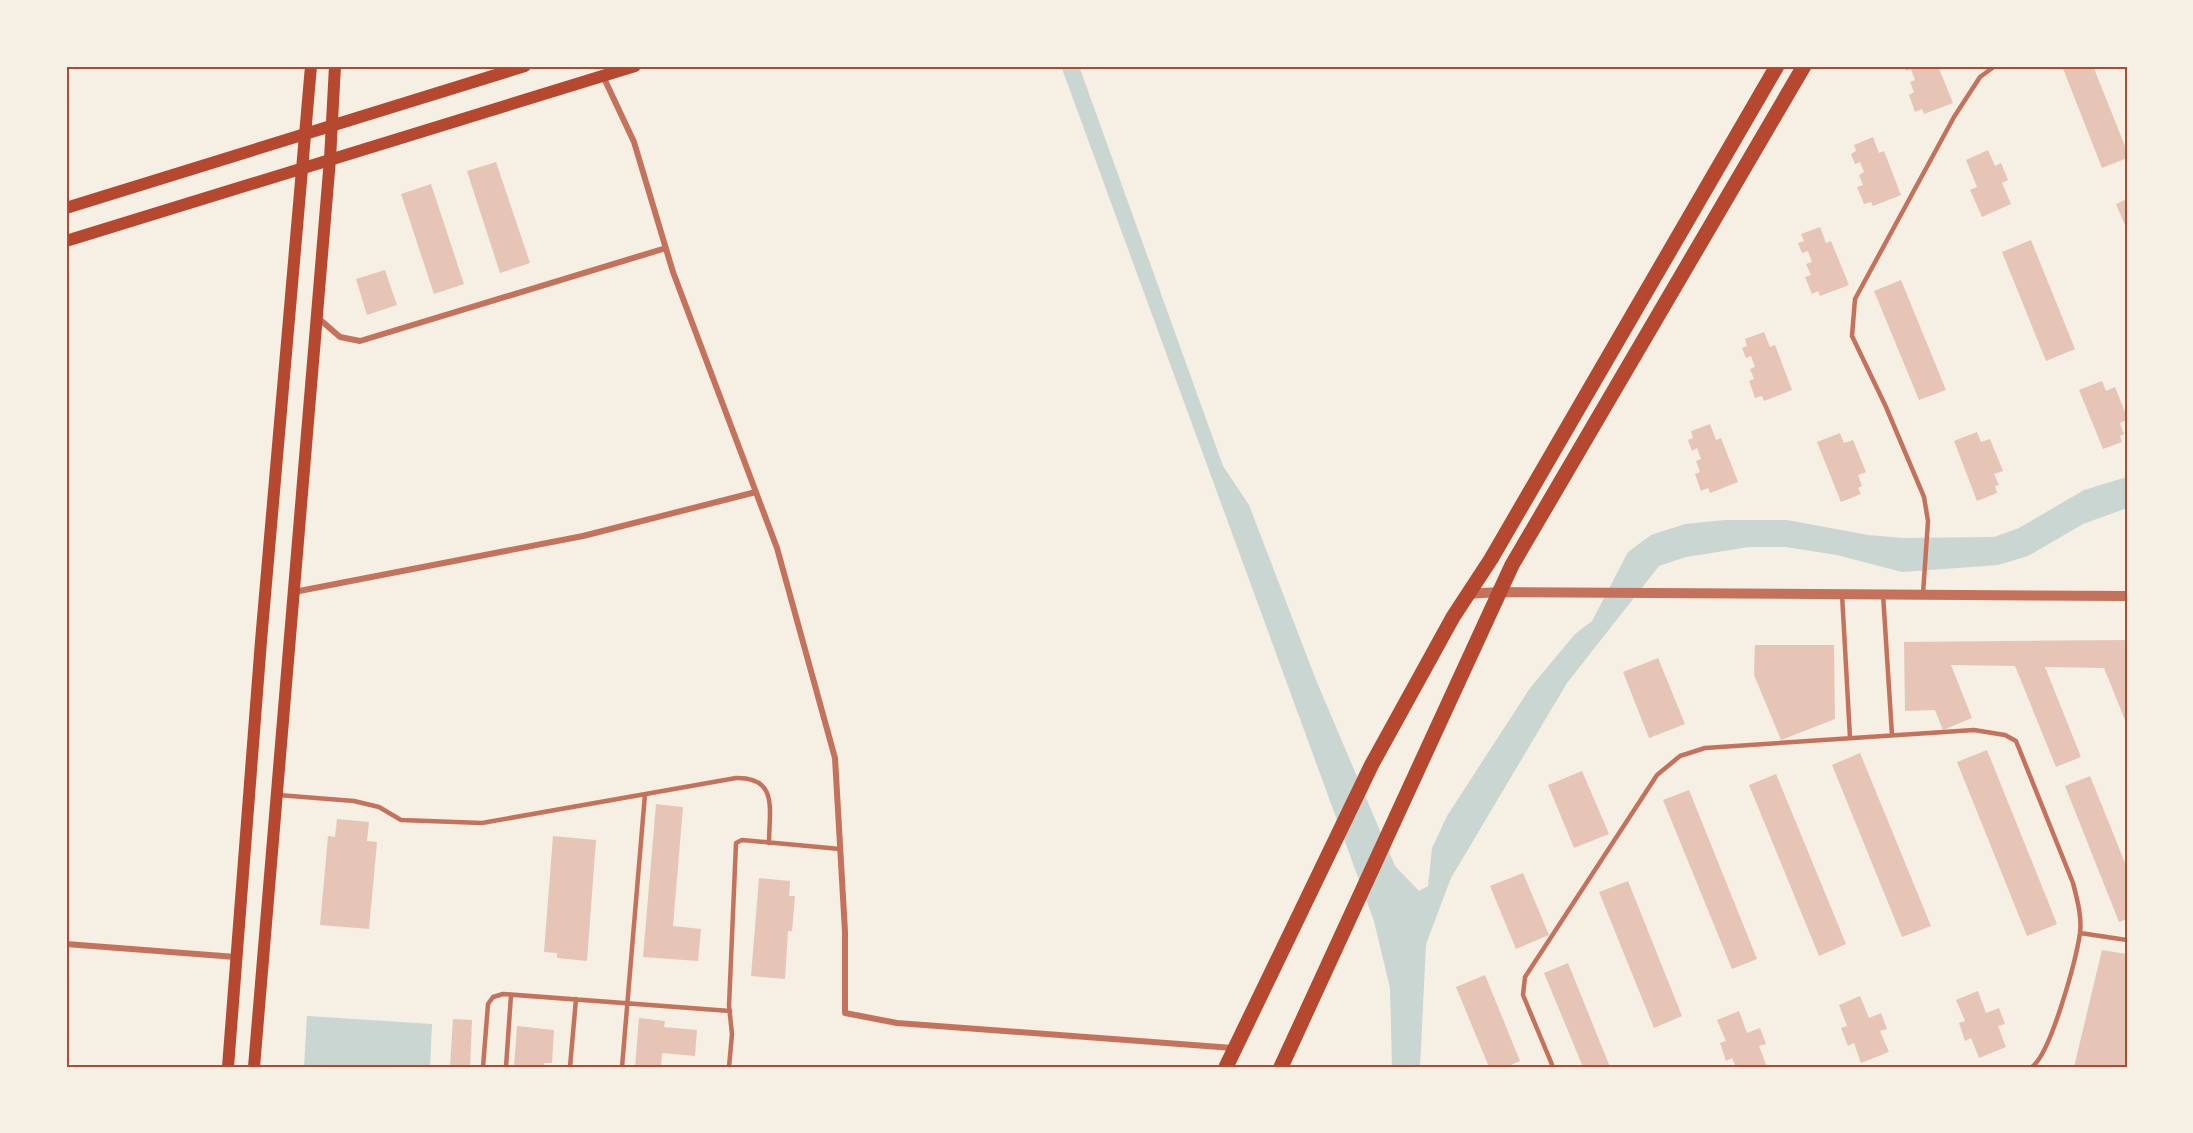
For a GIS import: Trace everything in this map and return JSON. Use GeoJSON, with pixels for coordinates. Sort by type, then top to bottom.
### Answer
{"type":"FeatureCollection","features":[{"type":"Feature","properties":{"kind":"main road"},"geometry":{"type":"LineString","coordinates":[[228,1067],[311,66]]}},
{"type":"Feature","properties":{"kind":"main road"},"geometry":{"type":"LineString","coordinates":[[254,1067],[330,159],[335,66]]}},
{"type":"Feature","properties":{"kind":"main road"},"geometry":{"type":"LineString","coordinates":[[66,208],[525,66]]}},
{"type":"Feature","properties":{"kind":"main road"},"geometry":{"type":"LineString","coordinates":[[66,241],[634,66]]}},
{"type":"Feature","properties":{"kind":"main road"},"geometry":{"type":"LineString","coordinates":[[1226,1067],[1372,765],[1466,594],[1491,559],[1777,66]]}},
{"type":"Feature","properties":{"kind":"main road"},"geometry":{"type":"LineString","coordinates":[[1281,1067],[1518,555],[1804,66]]}},
{"type":"Feature","properties":{"kind":"street"},"geometry":{"type":"LineString","coordinates":[[603,76],[634,142],[666,248],[777,548],[835,758],[845,932],[845,1013],[897,1023],[1235,1048]]}},
{"type":"Feature","properties":{"kind":"street"},"geometry":{"type":"LineString","coordinates":[[317,316],[340,337],[360,341],[666,248]]}},
{"type":"Feature","properties":{"kind":"street"},"geometry":{"type":"LineString","coordinates":[[294,592],[583,536],[756,492]]}},
{"type":"Feature","properties":{"kind":"street"},"geometry":{"type":"LineString","coordinates":[[1466,594],[1576,592],[2127,596]]}},
{"type":"Feature","properties":{"kind":"street"},"geometry":{"type":"LineString","coordinates":[[66,944],[237,957]]}},
{"type":"Feature","properties":{"kind":"lane"},"geometry":{"type":"LineString","coordinates":[[1923,594],[1928,521],[1924,497],[1886,407],[1852,336],[1855,299],[1954,117],[1980,77],[1995,66]]}},
{"type":"Feature","properties":{"kind":"lane"},"geometry":{"type":"LineString","coordinates":[[1842,594],[1850,738]]}},
{"type":"Feature","properties":{"kind":"lane"},"geometry":{"type":"LineString","coordinates":[[1883,594],[1892,735]]}},
{"type":"Feature","properties":{"kind":"lane"},"geometry":{"type":"LineString","coordinates":[[1553,1067],[1523,995],[1525,977],[1657,775],[1680,756],[1705,747],[1974,730],[2006,735],[2016,741],[2073,883],[2079,906],[2080,933],[2050,1041],[2040,1061],[2032,1067]]}},
{"type":"Feature","properties":{"kind":"lane"},"geometry":{"type":"LineString","coordinates":[[277,795],[354,801],[379,807],[401,820],[457,824],[482,823],[752,777],[764,785],[769,799],[769,843]]}},
{"type":"Feature","properties":{"kind":"lane"},"geometry":{"type":"LineString","coordinates":[[622,1067],[645,794]]}},
{"type":"Feature","properties":{"kind":"lane"},"geometry":{"type":"LineString","coordinates":[[729,1067],[732,1034],[730,1011],[736,843],[742,840],[840,849]]}},
{"type":"Feature","properties":{"kind":"lane"},"geometry":{"type":"LineString","coordinates":[[2080,933],[2127,940]]}},
{"type":"Feature","properties":{"kind":"lane"},"geometry":{"type":"LineString","coordinates":[[483,1067],[488,1004],[493,997],[511,995],[730,1011]]}},
{"type":"Feature","properties":{"kind":"lane"},"geometry":{"type":"LineString","coordinates":[[506,1067],[511,995]]}},
{"type":"Feature","properties":{"kind":"lane"},"geometry":{"type":"LineString","coordinates":[[570,1067],[576,999]]}},
{"type":"Feature","properties":{"kind":"shaded area"},"geometry":{"type":"Polygon","coordinates":[[[1061,66],[1079,66],[1223,466],[1249,505],[1316,680],[1395,866],[1419,891],[1428,886],[1432,848],[1447,816],[1530,688],[1575,634],[1592,621],[1628,552],[1651,535],[1685,524],[1725,520],[1787,520],[1868,535],[1903,538],[1994,537],[2019,528],[2084,490],[2127,477],[2127,508],[2083,524],[2028,556],[1998,565],[1902,572],[1837,555],[1786,547],[1749,547],[1686,557],[1659,566],[1567,683],[1451,878],[1426,944],[1420,1067],[1392,1067],[1390,988],[1374,921],[1061,66]]]}},
{"type":"Feature","properties":{"kind":"shaded area"},"geometry":{"type":"Polygon","coordinates":[[[307,1016],[432,1024],[430,1067],[304,1067],[307,1016]]]}},
{"type":"Feature","properties":{"kind":"building"},"geometry":{"type":"Polygon","coordinates":[[[1904,66],[1938,66],[1953,103],[1924,114],[1922,109],[1915,112],[1909,95],[1914,92],[1910,82],[1915,80],[1911,69],[1906,71],[1904,66]]]}},
{"type":"Feature","properties":{"kind":"building"},"geometry":{"type":"Polygon","coordinates":[[[2062,66],[2093,66],[2127,151],[2127,158],[2102,168],[2062,66]]]}},
{"type":"Feature","properties":{"kind":"building"},"geometry":{"type":"Polygon","coordinates":[[[1873,137],[1879,153],[1884,151],[1901,195],[1873,206],[1871,202],[1864,204],[1857,187],[1863,185],[1859,175],[1864,172],[1860,162],[1855,164],[1851,154],[1856,151],[1854,145],[1873,137]]]}},
{"type":"Feature","properties":{"kind":"building"},"geometry":{"type":"Polygon","coordinates":[[[1988,150],[1995,166],[2001,163],[2008,180],[2002,183],[2011,204],[1982,217],[1970,190],[1977,187],[1966,160],[1988,150]]]}},
{"type":"Feature","properties":{"kind":"building"},"geometry":{"type":"Polygon","coordinates":[[[496,162],[530,263],[500,273],[467,171],[496,162]]]}},
{"type":"Feature","properties":{"kind":"building"},"geometry":{"type":"Polygon","coordinates":[[[431,184],[464,284],[434,294],[401,194],[431,184]]]}},
{"type":"Feature","properties":{"kind":"building"},"geometry":{"type":"Polygon","coordinates":[[[2127,199],[2127,230],[2116,204],[2127,199]]]}},
{"type":"Feature","properties":{"kind":"building"},"geometry":{"type":"Polygon","coordinates":[[[1820,227],[1826,243],[1831,241],[1849,285],[1820,296],[1818,291],[1812,294],[1805,277],[1811,275],[1806,264],[1812,262],[1808,251],[1802,253],[1798,243],[1804,241],[1801,234],[1820,227]]]}},
{"type":"Feature","properties":{"kind":"building"},"geometry":{"type":"Polygon","coordinates":[[[2031,240],[2075,349],[2046,361],[2002,252],[2031,240]]]}},
{"type":"Feature","properties":{"kind":"building"},"geometry":{"type":"Polygon","coordinates":[[[385,270],[397,305],[367,315],[356,279],[385,270]]]}},
{"type":"Feature","properties":{"kind":"building"},"geometry":{"type":"Polygon","coordinates":[[[1901,280],[1946,390],[1919,400],[1874,291],[1901,280]]]}},
{"type":"Feature","properties":{"kind":"building"},"geometry":{"type":"Polygon","coordinates":[[[1764,332],[1770,347],[1775,345],[1792,390],[1764,401],[1762,396],[1755,398],[1749,381],[1754,379],[1750,369],[1755,367],[1751,356],[1746,358],[1742,348],[1747,346],[1745,339],[1764,332]]]}},
{"type":"Feature","properties":{"kind":"building"},"geometry":{"type":"Polygon","coordinates":[[[2102,381],[2106,391],[2115,387],[2127,417],[2127,420],[2120,423],[2124,434],[2120,436],[2122,442],[2103,449],[2079,390],[2102,381]]]}},
{"type":"Feature","properties":{"kind":"building"},"geometry":{"type":"Polygon","coordinates":[[[1710,424],[1716,440],[1721,438],[1738,482],[1710,493],[1708,488],[1701,491],[1695,474],[1700,472],[1696,461],[1701,459],[1697,448],[1692,451],[1688,440],[1693,438],[1691,431],[1710,424]]]}},
{"type":"Feature","properties":{"kind":"building"},"geometry":{"type":"Polygon","coordinates":[[[1977,432],[1981,442],[1990,439],[2003,471],[1994,474],[1999,485],[1995,486],[1997,493],[1977,501],[1954,441],[1977,432]]]}},
{"type":"Feature","properties":{"kind":"building"},"geometry":{"type":"Polygon","coordinates":[[[1840,433],[1844,443],[1853,440],[1866,472],[1858,475],[1862,486],[1858,488],[1861,494],[1841,502],[1817,442],[1840,433]]]}},
{"type":"Feature","properties":{"kind":"building"},"geometry":{"type":"Polygon","coordinates":[[[2127,640],[2127,725],[2104,668],[2045,667],[2081,757],[2056,767],[2015,666],[1951,665],[1972,718],[1943,730],[1935,710],[1905,711],[1904,642],[2127,640]]]}},
{"type":"Feature","properties":{"kind":"building"},"geometry":{"type":"Polygon","coordinates":[[[1755,645],[1834,645],[1835,719],[1781,740],[1754,675],[1755,645]]]}},
{"type":"Feature","properties":{"kind":"building"},"geometry":{"type":"Polygon","coordinates":[[[1658,658],[1685,724],[1649,738],[1623,672],[1658,658]]]}},
{"type":"Feature","properties":{"kind":"building"},"geometry":{"type":"Polygon","coordinates":[[[1987,750],[2057,924],[2027,936],[1957,762],[1987,750]]]}},
{"type":"Feature","properties":{"kind":"building"},"geometry":{"type":"Polygon","coordinates":[[[1860,753],[1931,926],[1902,937],[1832,765],[1860,753]]]}},
{"type":"Feature","properties":{"kind":"building"},"geometry":{"type":"Polygon","coordinates":[[[1582,771],[1609,834],[1574,848],[1548,785],[1582,771]]]}},
{"type":"Feature","properties":{"kind":"building"},"geometry":{"type":"Polygon","coordinates":[[[1776,774],[1846,944],[1819,956],[1749,785],[1776,774]]]}},
{"type":"Feature","properties":{"kind":"building"},"geometry":{"type":"Polygon","coordinates":[[[2090,776],[2127,868],[2127,919],[2119,922],[2065,786],[2090,776]]]}},
{"type":"Feature","properties":{"kind":"building"},"geometry":{"type":"Polygon","coordinates":[[[1689,790],[1757,959],[1732,969],[1663,800],[1689,790]]]}},
{"type":"Feature","properties":{"kind":"building"},"geometry":{"type":"Polygon","coordinates":[[[656,804],[683,807],[673,926],[701,929],[698,961],[643,957],[656,804]]]}},
{"type":"Feature","properties":{"kind":"building"},"geometry":{"type":"Polygon","coordinates":[[[337,819],[369,822],[367,841],[377,842],[369,929],[320,925],[328,836],[335,837],[337,819]]]}},
{"type":"Feature","properties":{"kind":"building"},"geometry":{"type":"Polygon","coordinates":[[[553,836],[596,840],[587,961],[557,958],[557,953],[544,952],[553,836]]]}},
{"type":"Feature","properties":{"kind":"building"},"geometry":{"type":"Polygon","coordinates":[[[1523,873],[1549,935],[1516,949],[1490,886],[1523,873]]]}},
{"type":"Feature","properties":{"kind":"building"},"geometry":{"type":"Polygon","coordinates":[[[759,878],[790,881],[789,896],[795,896],[792,931],[788,931],[785,979],[751,976],[759,878]]]}},
{"type":"Feature","properties":{"kind":"building"},"geometry":{"type":"Polygon","coordinates":[[[1628,881],[1682,1016],[1654,1028],[1599,892],[1628,881]]]}},
{"type":"Feature","properties":{"kind":"building"},"geometry":{"type":"Polygon","coordinates":[[[2102,950],[2127,954],[2127,1067],[2074,1067],[2102,950]]]}},
{"type":"Feature","properties":{"kind":"building"},"geometry":{"type":"Polygon","coordinates":[[[1568,963],[1610,1067],[1583,1067],[1544,973],[1568,963]]]}},
{"type":"Feature","properties":{"kind":"building"},"geometry":{"type":"Polygon","coordinates":[[[1485,975],[1520,1061],[1506,1067],[1489,1067],[1456,987],[1485,975]]]}},
{"type":"Feature","properties":{"kind":"building"},"geometry":{"type":"Polygon","coordinates":[[[1978,991],[1986,1013],[1999,1008],[2005,1024],[1998,1026],[2006,1047],[1979,1058],[1971,1038],[1965,1041],[1959,1023],[1965,1021],[1956,1000],[1978,991]]]}},
{"type":"Feature","properties":{"kind":"building"},"geometry":{"type":"Polygon","coordinates":[[[1860,996],[1869,1018],[1881,1013],[1887,1029],[1880,1031],[1889,1052],[1861,1063],[1854,1043],[1848,1046],[1841,1028],[1847,1026],[1839,1005],[1860,996]]]}},
{"type":"Feature","properties":{"kind":"building"},"geometry":{"type":"Polygon","coordinates":[[[1739,1011],[1747,1033],[1760,1028],[1766,1044],[1759,1046],[1767,1067],[1736,1067],[1732,1058],[1726,1061],[1720,1043],[1726,1041],[1717,1020],[1739,1011]]]}},
{"type":"Feature","properties":{"kind":"building"},"geometry":{"type":"Polygon","coordinates":[[[639,1018],[665,1021],[664,1027],[697,1030],[695,1056],[662,1053],[661,1067],[635,1067],[639,1018]]]}},
{"type":"Feature","properties":{"kind":"building"},"geometry":{"type":"Polygon","coordinates":[[[453,1019],[472,1020],[470,1067],[450,1067],[453,1019]]]}},
{"type":"Feature","properties":{"kind":"building"},"geometry":{"type":"Polygon","coordinates":[[[517,1026],[554,1030],[552,1063],[544,1063],[544,1067],[514,1067],[517,1026]]]}}]}
